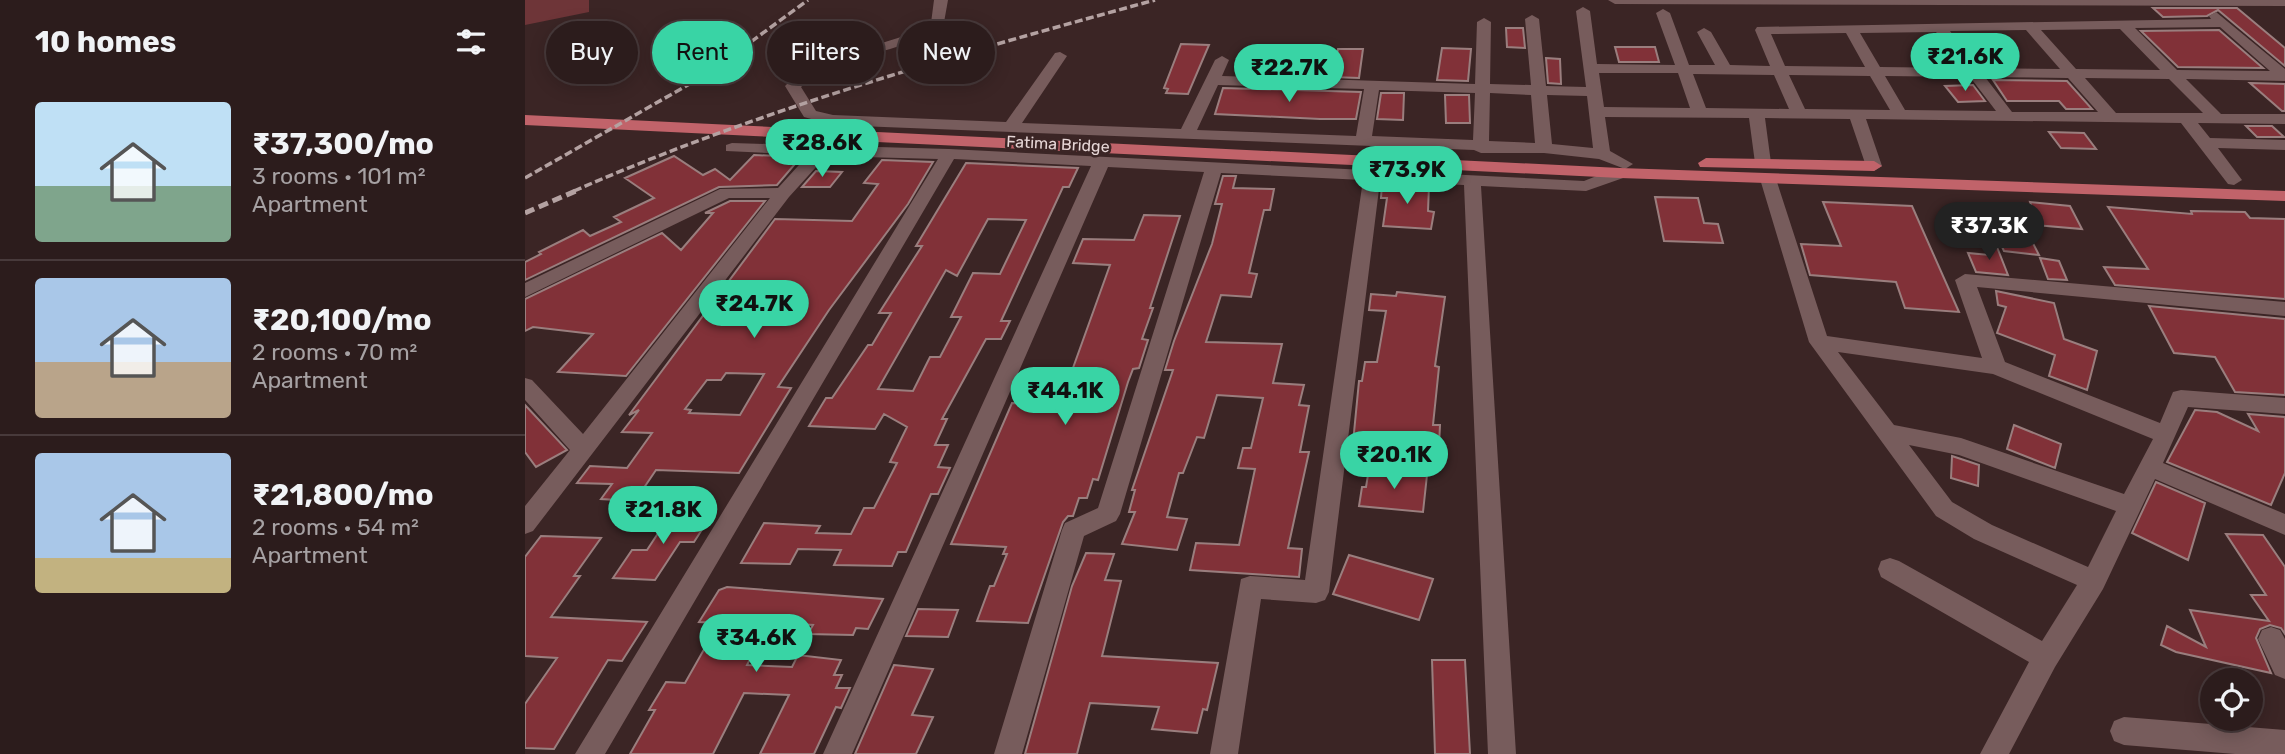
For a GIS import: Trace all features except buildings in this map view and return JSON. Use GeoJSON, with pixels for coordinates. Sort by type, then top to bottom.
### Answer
{"type":"FeatureCollection","features":[{"type":"Feature","properties":{"kind":"main road","name":"Fatima Bridge"},"geometry":{"type":"LineString","coordinates":[[525,120],[1597,164],[1623,169],[1766,171]]}},
{"type":"Feature","properties":{"kind":"main road"},"geometry":{"type":"LineString","coordinates":[[1766,171],[1874,166],[2285,182]]}},
{"type":"Feature","properties":{"kind":"main road"},"geometry":{"type":"LineString","coordinates":[[1766,171],[1880,180],[2285,196]]}},
{"type":"Feature","properties":{"kind":"street"},"geometry":{"type":"LineString","coordinates":[[941,0],[938,25],[923,37],[817,69],[793,86],[810,114],[821,118],[1010,128],[1481,148],[1544,148],[1597,164],[1597,112],[1583,11]]}},
{"type":"Feature","properties":{"kind":"street"},"geometry":{"type":"LineString","coordinates":[[1615,0],[2285,2]]}},
{"type":"Feature","properties":{"kind":"street"},"geometry":{"type":"LineString","coordinates":[[2200,2],[2285,76]]}},
{"type":"Feature","properties":{"kind":"street"},"geometry":{"type":"LineString","coordinates":[[1663,13],[1700,113]]}},
{"type":"Feature","properties":{"kind":"street"},"geometry":{"type":"LineString","coordinates":[[1532,19],[1544,148]]}},
{"type":"Feature","properties":{"kind":"street"},"geometry":{"type":"LineString","coordinates":[[1481,148],[1484,22]]}},
{"type":"Feature","properties":{"kind":"street"},"geometry":{"type":"LineString","coordinates":[[1799,114],[1762,30],[2224,23]]}},
{"type":"Feature","properties":{"kind":"street"},"geometry":{"type":"LineString","coordinates":[[2125,25],[2216,118]]}},
{"type":"Feature","properties":{"kind":"street"},"geometry":{"type":"LineString","coordinates":[[2030,26],[2111,117]]}},
{"type":"Feature","properties":{"kind":"street"},"geometry":{"type":"LineString","coordinates":[[1940,27],[2007,116]]}},
{"type":"Feature","properties":{"kind":"street"},"geometry":{"type":"LineString","coordinates":[[1851,29],[1900,115]]}},
{"type":"Feature","properties":{"kind":"street"},"geometry":{"type":"LineString","coordinates":[[1704,32],[1725,69]]}},
{"type":"Feature","properties":{"kind":"street"},"geometry":{"type":"LineString","coordinates":[[1010,128],[1060,56]]}},
{"type":"Feature","properties":{"kind":"street"},"geometry":{"type":"LineString","coordinates":[[1186,136],[1221,60]]}},
{"type":"Feature","properties":{"kind":"street"},"geometry":{"type":"LineString","coordinates":[[1591,68],[2285,76]]}},
{"type":"Feature","properties":{"kind":"street"},"geometry":{"type":"LineString","coordinates":[[1212,79],[1594,92]]}},
{"type":"Feature","properties":{"kind":"street"},"geometry":{"type":"LineString","coordinates":[[1363,143],[1372,85]]}},
{"type":"Feature","properties":{"kind":"street"},"geometry":{"type":"LineString","coordinates":[[1597,112],[2285,119]]}},
{"type":"Feature","properties":{"kind":"street"},"geometry":{"type":"LineString","coordinates":[[1756,113],[1766,171],[1819,342],[1921,482],[1958,519],[2094,581]]}},
{"type":"Feature","properties":{"kind":"street"},"geometry":{"type":"LineString","coordinates":[[1856,114],[1874,166]]}},
{"type":"Feature","properties":{"kind":"street"},"geometry":{"type":"LineString","coordinates":[[2186,118],[2234,180]]}},
{"type":"Feature","properties":{"kind":"street"},"geometry":{"type":"LineString","coordinates":[[2208,143],[2285,145]]}},
{"type":"Feature","properties":{"kind":"street"},"geometry":{"type":"LineString","coordinates":[[731,148],[949,154],[1586,186],[1623,169]]}},
{"type":"Feature","properties":{"kind":"street"},"geometry":{"type":"LineString","coordinates":[[525,524],[783,193],[820,152]]}},
{"type":"Feature","properties":{"kind":"street"},"geometry":{"type":"LineString","coordinates":[[589,754],[949,154]]}},
{"type":"Feature","properties":{"kind":"street"},"geometry":{"type":"LineString","coordinates":[[837,754],[1101,163]]}},
{"type":"Feature","properties":{"kind":"street"},"geometry":{"type":"LineString","coordinates":[[1008,754],[1074,530],[1108,514],[1214,168]]}},
{"type":"Feature","properties":{"kind":"street"},"geometry":{"type":"LineString","coordinates":[[1224,754],[1250,587],[1316,592],[1372,176]]}},
{"type":"Feature","properties":{"kind":"street"},"geometry":{"type":"LineString","coordinates":[[1472,181],[1501,754]]}},
{"type":"Feature","properties":{"kind":"street"},"geometry":{"type":"LineString","coordinates":[[525,291],[726,193],[783,193]]}},
{"type":"Feature","properties":{"kind":"street"},"geometry":{"type":"LineString","coordinates":[[1996,367],[1965,280],[2285,310]]}},
{"type":"Feature","properties":{"kind":"street"},"geometry":{"type":"LineString","coordinates":[[1819,342],[1996,367],[2166,435]]}},
{"type":"Feature","properties":{"kind":"street"},"geometry":{"type":"LineString","coordinates":[[525,386],[582,448]]}},
{"type":"Feature","properties":{"kind":"street"},"geometry":{"type":"LineString","coordinates":[[1994,754],[2046,658],[2094,581],[2166,435],[2181,398],[2285,406]]}},
{"type":"Feature","properties":{"kind":"street"},"geometry":{"type":"LineString","coordinates":[[1884,432],[1961,447],[2130,506]]}},
{"type":"Feature","properties":{"kind":"street"},"geometry":{"type":"LineString","coordinates":[[2149,467],[2283,521]]}},
{"type":"Feature","properties":{"kind":"street"},"geometry":{"type":"LineString","coordinates":[[1890,569],[2046,658]]}},
{"type":"Feature","properties":{"kind":"street"},"geometry":{"type":"LineString","coordinates":[[2271,639],[2285,666]]}},
{"type":"Feature","properties":{"kind":"street"},"geometry":{"type":"LineString","coordinates":[[2124,730],[2285,744]]}},
{"type":"Feature","properties":{"kind":"shaded area"},"geometry":{"type":"Polygon","coordinates":[[[525,0],[589,0],[589,12],[525,25],[525,0]]]}},
{"type":"Feature","properties":{"kind":"railway"},"geometry":{"type":"LineString","coordinates":[[525,178],[707,74],[808,0]]}},
{"type":"Feature","properties":{"kind":"railway"},"geometry":{"type":"LineString","coordinates":[[574,191],[716,134],[861,85],[1155,0]]}},
{"type":"Feature","properties":{"kind":"railway"},"geometry":{"type":"LineString","coordinates":[[525,213],[578,190]]}}]}
